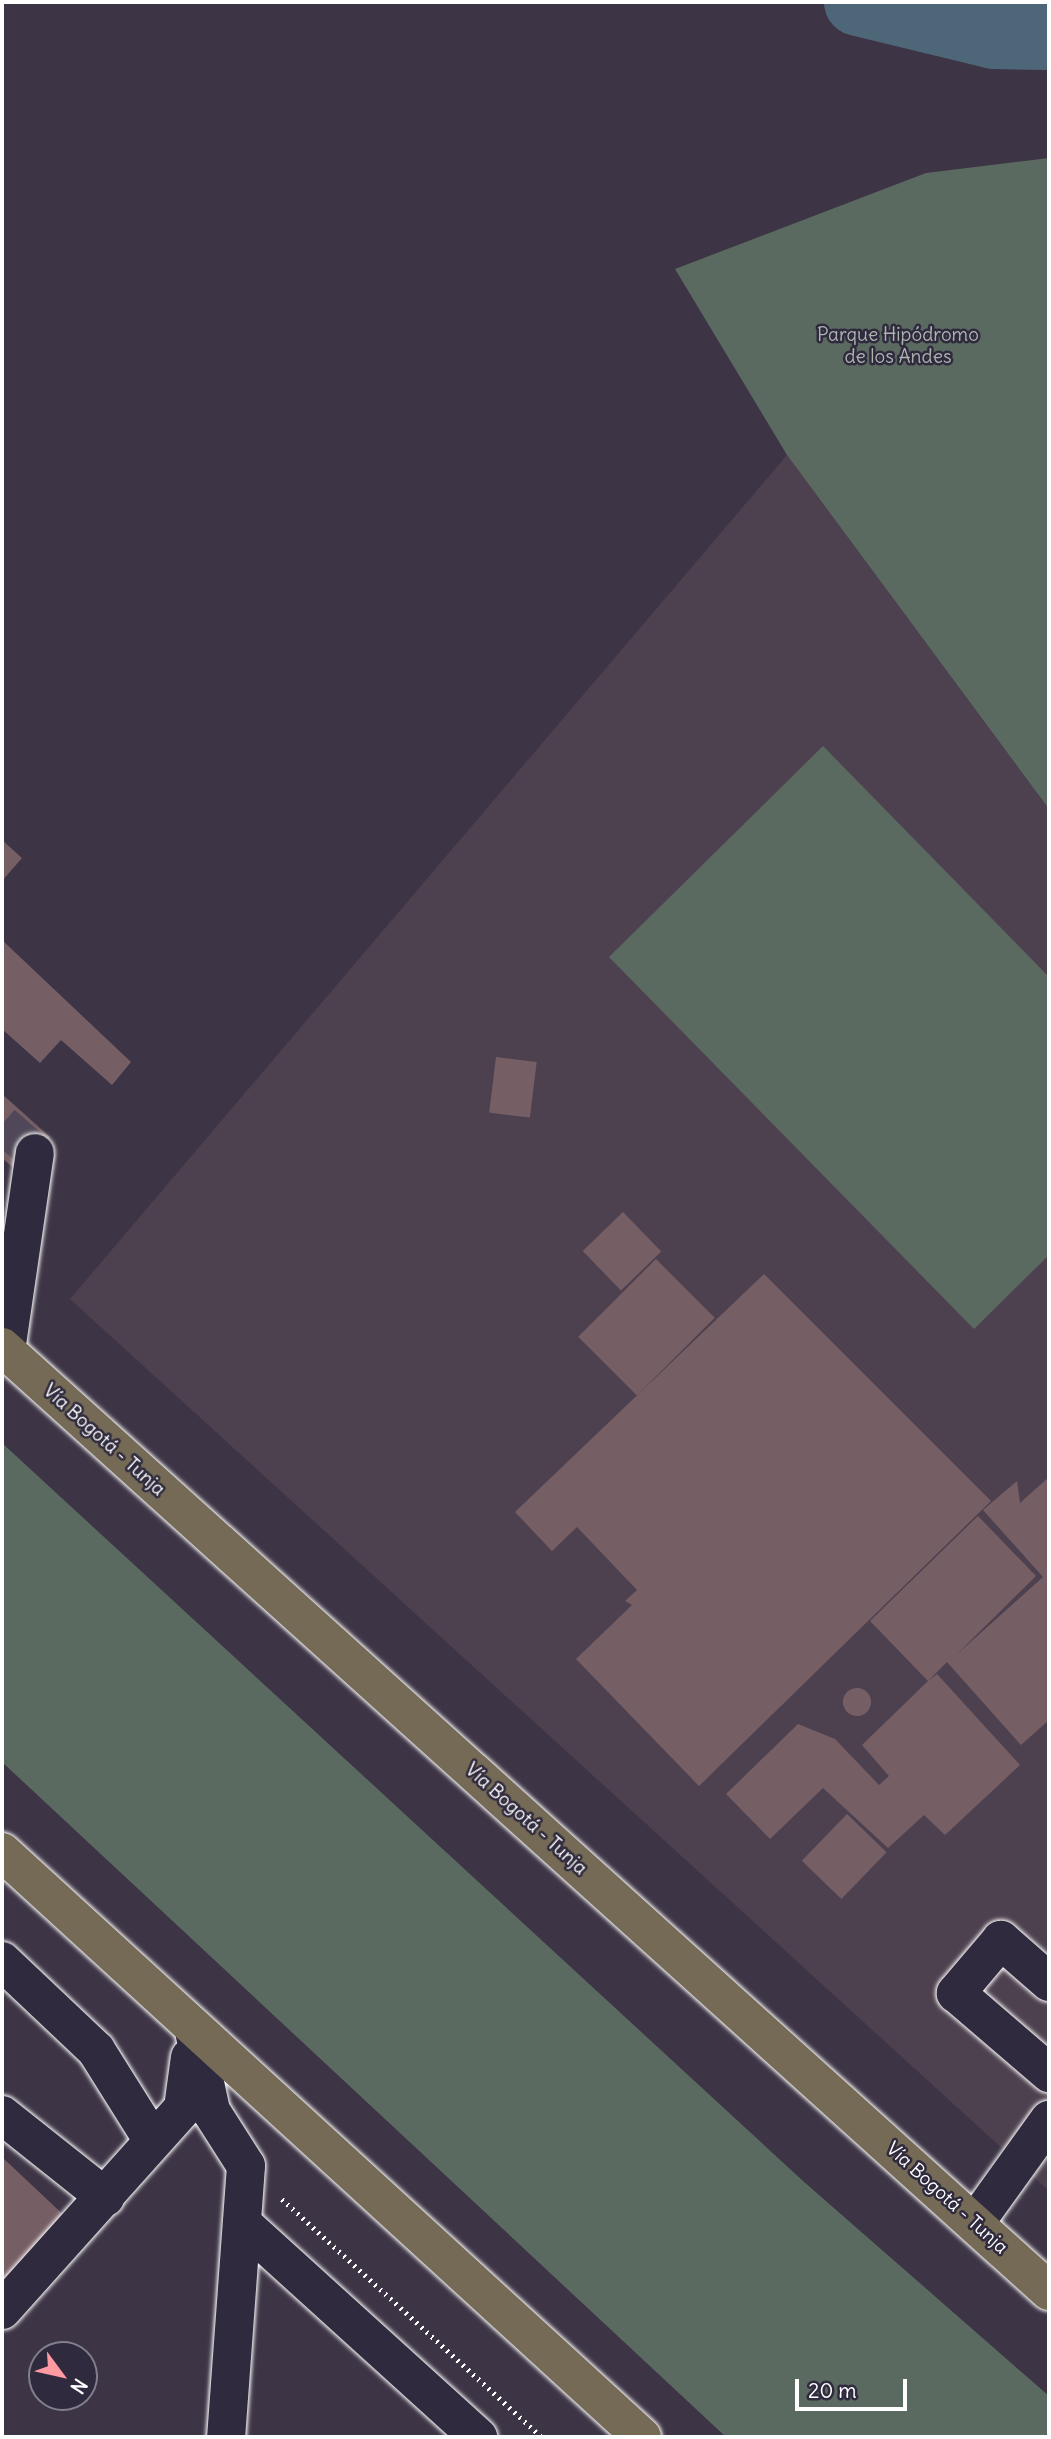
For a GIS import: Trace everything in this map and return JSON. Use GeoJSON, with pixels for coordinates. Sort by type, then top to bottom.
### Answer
{"type":"FeatureCollection","features":[{"type":"Feature","properties":{"kind":"highway","name":"Vía Bogotá - Tunja"},"geometry":{"type":"LineString","coordinates":[[4,1349],[975,2224],[1046,2279]]}},
{"type":"Feature","properties":{"kind":"highway"},"geometry":{"type":"LineString","coordinates":[[2,1852],[194,2031],[642,2437]]}},
{"type":"Feature","properties":{"kind":"lane"},"geometry":{"type":"LineString","coordinates":[[4,1349],[35,1153]]}},
{"type":"Feature","properties":{"kind":"lane"},"geometry":{"type":"LineString","coordinates":[[1049,1982],[1001,1940],[956,1993],[1049,2073]]}},
{"type":"Feature","properties":{"kind":"lane"},"geometry":{"type":"LineString","coordinates":[[2,1961],[96,2050],[153,2141]]}},
{"type":"Feature","properties":{"kind":"lane"},"geometry":{"type":"LineString","coordinates":[[2,2310],[183,2108],[194,2031]]}},
{"type":"Feature","properties":{"kind":"lane"},"geometry":{"type":"LineString","coordinates":[[194,2031],[211,2111],[246,2166],[226,2437]]}},
{"type":"Feature","properties":{"kind":"lane"},"geometry":{"type":"LineString","coordinates":[[2,2115],[105,2197]]}},
{"type":"Feature","properties":{"kind":"lane"},"geometry":{"type":"LineString","coordinates":[[975,2224],[1049,2120]]}},
{"type":"Feature","properties":{"kind":"lane"},"geometry":{"type":"LineString","coordinates":[[243,2223],[478,2437]]}},
{"type":"Feature","properties":{"kind":"shaded area"},"geometry":{"type":"Polygon","coordinates":[[[787,455],[1049,809],[1049,2191],[70,1299],[787,455]]]}},
{"type":"Feature","properties":{"kind":"green space","name":"Parque Hipódromo de los Andes"},"geometry":{"type":"Polygon","coordinates":[[[1049,158],[1049,809],[787,455],[675,269],[926,173],[1049,158]]]}},
{"type":"Feature","properties":{"kind":"green space"},"geometry":{"type":"Polygon","coordinates":[[[823,746],[1049,977],[1049,1255],[974,1329],[609,957],[823,746]]]}},
{"type":"Feature","properties":{"kind":"green space"},"geometry":{"type":"Polygon","coordinates":[[[2,1443],[803,2181],[1049,2396],[1049,2437],[726,2437],[2,1762],[2,1443]]]}},
{"type":"Feature","properties":{"kind":"building"},"geometry":{"type":"Polygon","coordinates":[[[2,840],[22,858],[2,881],[2,840]]]}},
{"type":"Feature","properties":{"kind":"building"},"geometry":{"type":"Polygon","coordinates":[[[2,940],[131,1062],[112,1085],[61,1040],[40,1063],[2,1029],[2,940]]]}},
{"type":"Feature","properties":{"kind":"building"},"geometry":{"type":"Polygon","coordinates":[[[496,1057],[537,1062],[530,1118],[489,1113],[496,1057]]]}},
{"type":"Feature","properties":{"kind":"building"},"geometry":{"type":"Polygon","coordinates":[[[2,1094],[50,1137],[18,1172],[2,1158],[2,1094]]]}},
{"type":"Feature","properties":{"kind":"building"},"geometry":{"type":"Polygon","coordinates":[[[623,1212],[661,1252],[621,1290],[583,1251],[623,1212]]]}},
{"type":"Feature","properties":{"kind":"building"},"geometry":{"type":"Polygon","coordinates":[[[656,1259],[715,1318],[637,1395],[578,1337],[656,1259]]]}},
{"type":"Feature","properties":{"kind":"building"},"geometry":{"type":"Polygon","coordinates":[[[764,1274],[991,1501],[699,1786],[576,1659],[632,1605],[625,1601],[637,1590],[577,1527],[552,1551],[515,1512],[764,1274]]]}},
{"type":"Feature","properties":{"kind":"building"},"geometry":{"type":"Polygon","coordinates":[[[1049,1477],[1049,1720],[1021,1745],[947,1662],[928,1681],[870,1621],[978,1516],[1036,1576],[956,1655],[1043,1577],[983,1510],[1017,1481],[1020,1503],[1049,1477]]]}},
{"type":"Feature","properties":{"kind":"building"},"geometry":{"type":"Polygon","coordinates":[[[937,1674],[1020,1765],[945,1835],[924,1815],[888,1848],[823,1788],[770,1839],[726,1794],[798,1724],[835,1739],[879,1785],[889,1776],[862,1745],[937,1674]]]}},
{"type":"Feature","properties":{"kind":"building"},"geometry":{"type":"Polygon","coordinates":[[[857,1688],[867,1692],[871,1702],[867,1712],[857,1716],[847,1712],[843,1702],[847,1692],[857,1688]]]}},
{"type":"Feature","properties":{"kind":"building"},"geometry":{"type":"Polygon","coordinates":[[[847,1814],[887,1852],[841,1899],[802,1861],[847,1814]]]}},
{"type":"Feature","properties":{"kind":"building"},"geometry":{"type":"Polygon","coordinates":[[[2,2157],[70,2221],[2,2295],[2,2157]]]}},
{"type":"Feature","properties":{"kind":"waterway"},"geometry":{"type":"LineString","coordinates":[[858,2],[994,35],[1049,36]]}},
{"type":"Feature","properties":{"kind":"tunnel"},"geometry":{"type":"LineString","coordinates":[[2,1124],[35,1153]]}}]}
